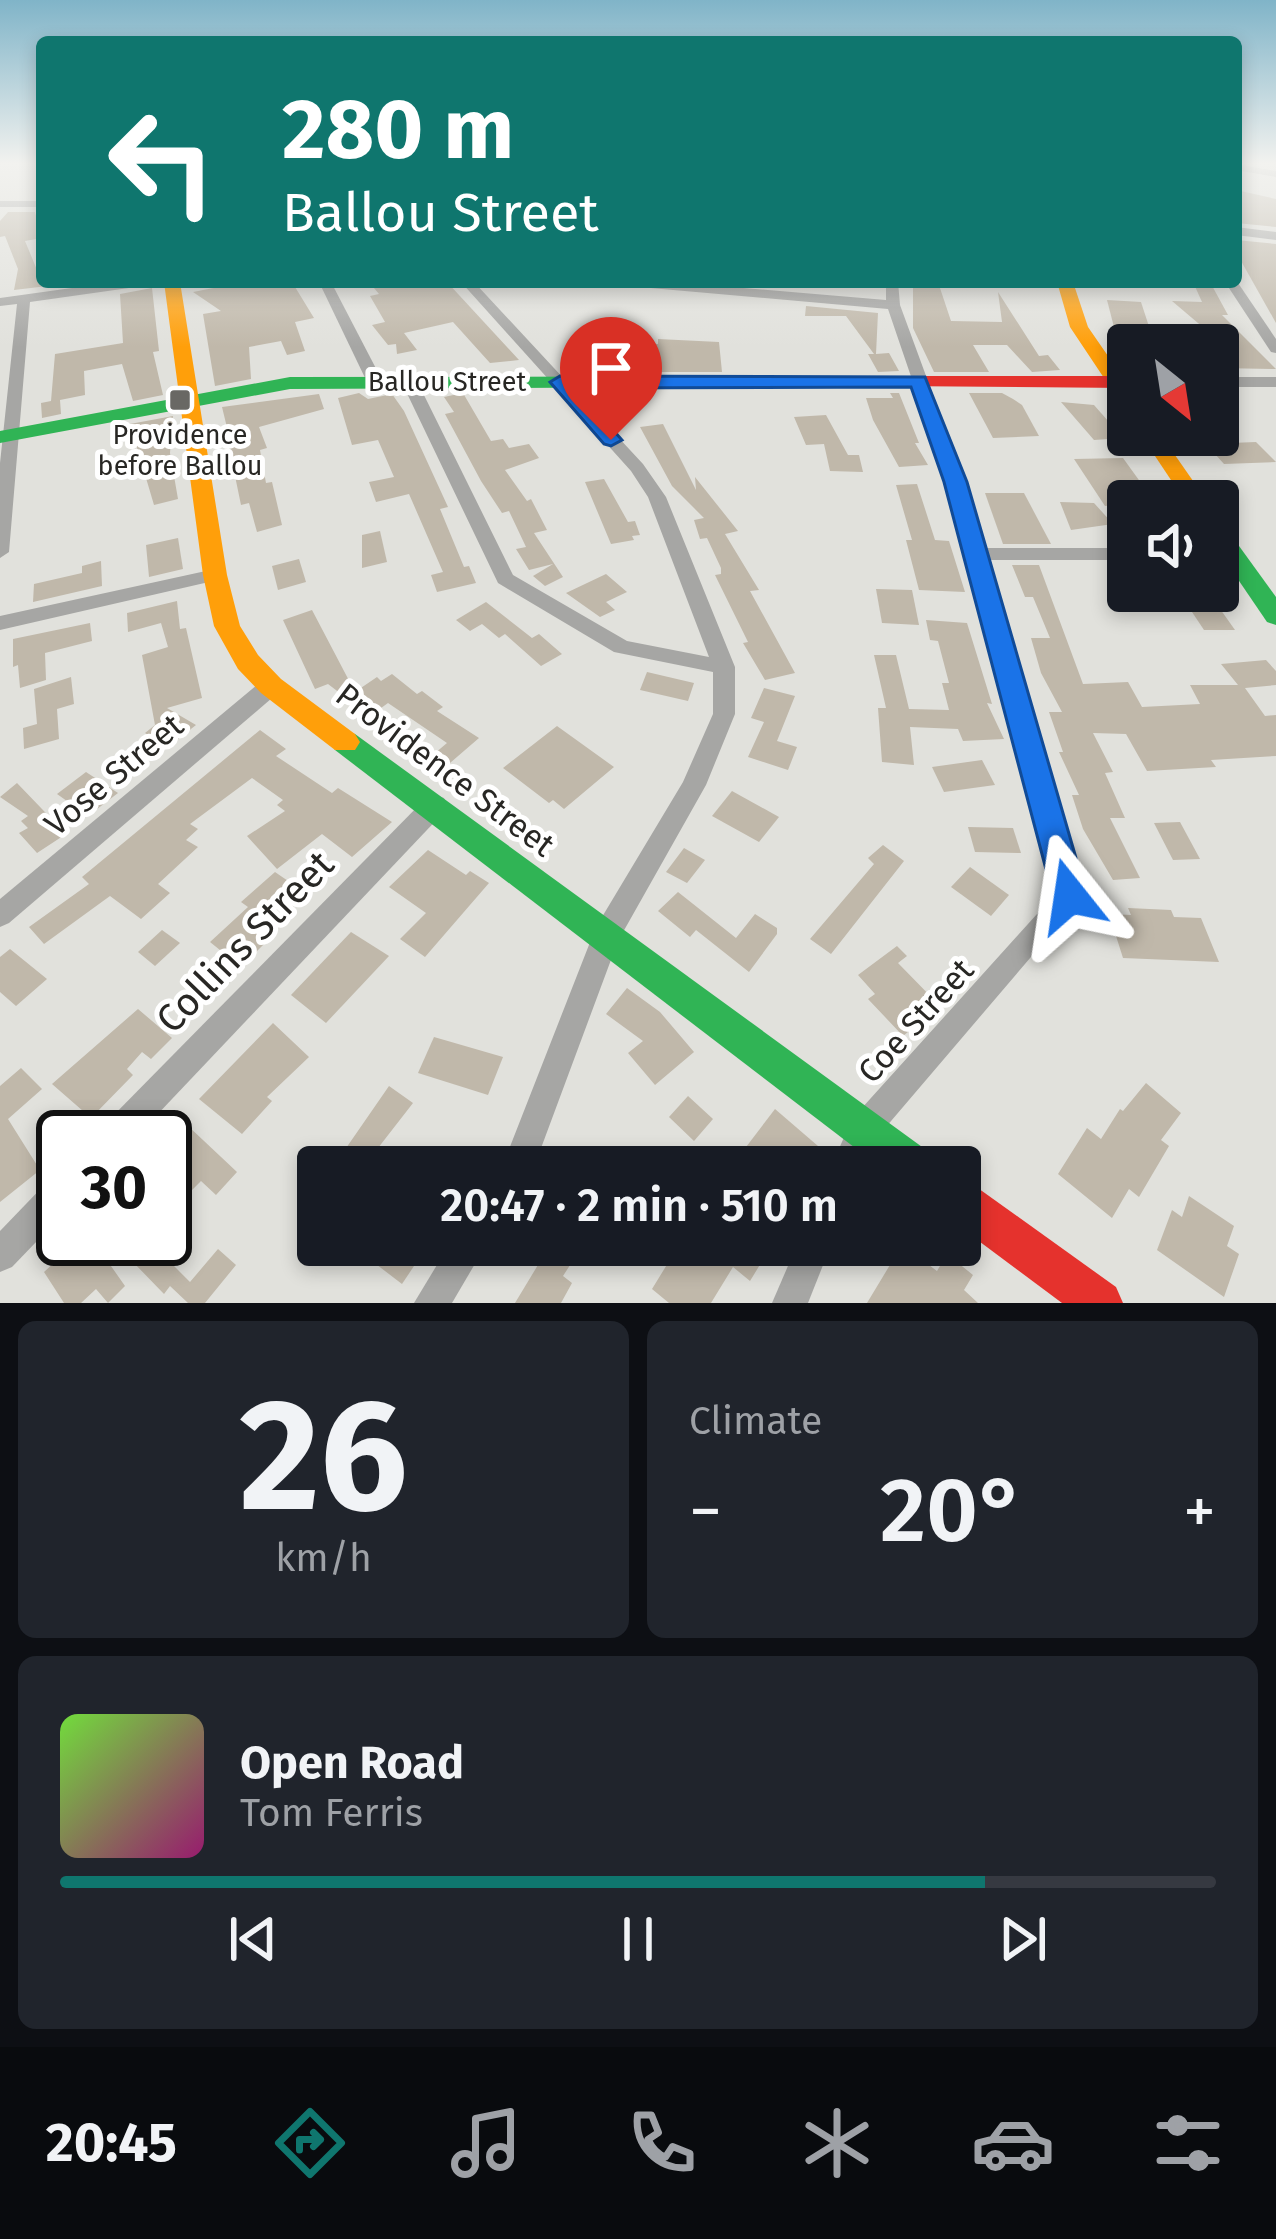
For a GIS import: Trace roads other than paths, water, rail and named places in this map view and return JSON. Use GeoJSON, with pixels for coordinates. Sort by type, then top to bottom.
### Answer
{"type":"FeatureCollection","features":[{"type":"Feature","properties":{"kind":"main road","name":"Providence Street"},"geometry":{"type":"LineString","coordinates":[[173,288],[215,575],[233,641],[271,686],[885,1146]]}},
{"type":"Feature","properties":{"kind":"main road"},"geometry":{"type":"LineString","coordinates":[[1067,288],[1079,327],[1107,365]]}},
{"type":"Feature","properties":{"kind":"main road","name":"Ballou Street"},"geometry":{"type":"LineString","coordinates":[[6,436],[290,382],[918,381],[1107,387]]}},
{"type":"Feature","properties":{"kind":"main road"},"geometry":{"type":"LineString","coordinates":[[1239,568],[1276,616]]}},
{"type":"Feature","properties":{"kind":"main road"},"geometry":{"type":"LineString","coordinates":[[981,1216],[1100,1303]]}},
{"type":"Feature","properties":{"kind":"street"},"geometry":{"type":"LineString","coordinates":[[1242,232],[1276,236]]}},
{"type":"Feature","properties":{"kind":"street"},"geometry":{"type":"LineString","coordinates":[[0,302],[98,288]]}},
{"type":"Feature","properties":{"kind":"street"},"geometry":{"type":"LineString","coordinates":[[328,288],[375,382]]}},
{"type":"Feature","properties":{"kind":"street"},"geometry":{"type":"LineString","coordinates":[[473,288],[657,496],[724,667],[724,714],[694,785],[606,936],[526,1146]]}},
{"type":"Feature","properties":{"kind":"street"},"geometry":{"type":"LineString","coordinates":[[757,288],[892,294]]}},
{"type":"Feature","properties":{"kind":"street"},"geometry":{"type":"LineString","coordinates":[[1235,288],[1276,349]]}},
{"type":"Feature","properties":{"kind":"street","name":"Coe Street"},"geometry":{"type":"LineString","coordinates":[[863,1130],[1070,896],[950,465],[892,294]]}},
{"type":"Feature","properties":{"kind":"street"},"geometry":{"type":"LineString","coordinates":[[0,552],[6,436],[24,298]]}},
{"type":"Feature","properties":{"kind":"street"},"geometry":{"type":"LineString","coordinates":[[410,382],[506,579],[621,647],[724,667]]}},
{"type":"Feature","properties":{"kind":"street"},"geometry":{"type":"LineString","coordinates":[[1239,382],[1276,382]]}},
{"type":"Feature","properties":{"kind":"street"},"geometry":{"type":"LineString","coordinates":[[975,554],[1107,554]]}},
{"type":"Feature","properties":{"kind":"street"},"geometry":{"type":"LineString","coordinates":[[0,623],[215,575]]}},
{"type":"Feature","properties":{"kind":"street","name":"Vose Street"},"geometry":{"type":"LineString","coordinates":[[0,915],[271,686]]}},
{"type":"Feature","properties":{"kind":"street","name":"Collins Street"},"geometry":{"type":"LineString","coordinates":[[140,1110],[435,805]]}},
{"type":"Feature","properties":{"kind":"street"},"geometry":{"type":"LineString","coordinates":[[856,1146],[863,1130]]}},
{"type":"Feature","properties":{"kind":"street"},"geometry":{"type":"LineString","coordinates":[[0,1255],[36,1218]]}},
{"type":"Feature","properties":{"kind":"street"},"geometry":{"type":"LineString","coordinates":[[432,1303],[456,1266]]}},
{"type":"Feature","properties":{"kind":"street"},"geometry":{"type":"LineString","coordinates":[[790,1303],[805,1266]]}},
{"type":"Feature","properties":{"kind":"place","name":"Providence before Ballou"},"geometry":{"type":"Point","coordinates":[180,400]}}]}
